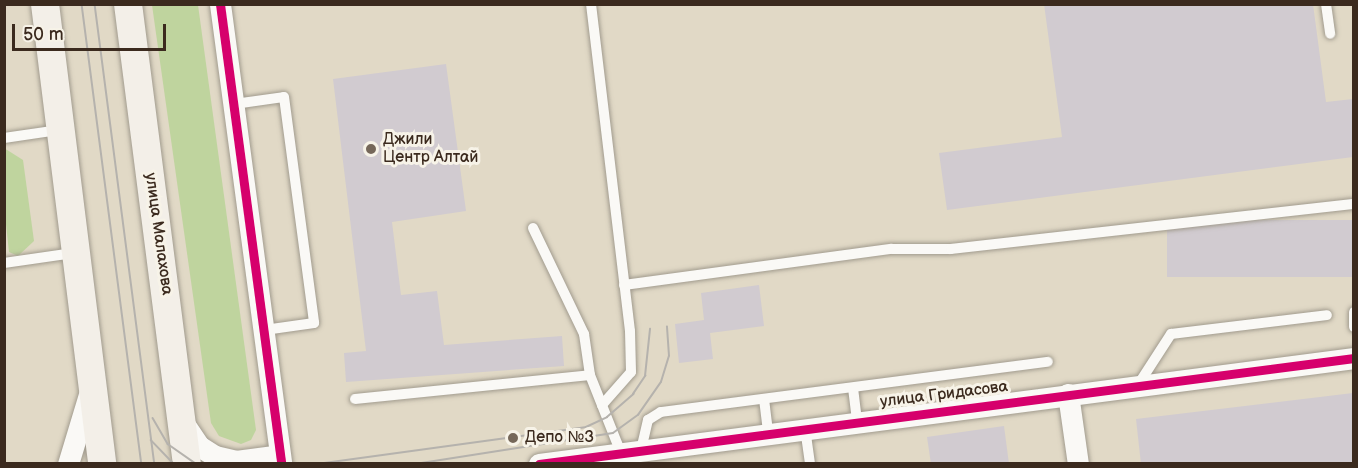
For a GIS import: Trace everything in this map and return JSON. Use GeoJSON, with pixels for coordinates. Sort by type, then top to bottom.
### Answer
{"type":"FeatureCollection","features":[{"type":"Feature","properties":{"kind":"main road"},"geometry":{"type":"LineString","coordinates":[[45,4],[73,253],[90,390],[102,464]]}},
{"type":"Feature","properties":{"kind":"main road","name":"улица Малахова"},"geometry":{"type":"LineString","coordinates":[[128,4],[187,464]]}},
{"type":"Feature","properties":{"kind":"street"},"geometry":{"type":"LineString","coordinates":[[183,422],[199,446],[215,456],[236,461],[280,459],[220,4]]}},
{"type":"Feature","properties":{"kind":"street","name":"улица Гридасова"},"geometry":{"type":"LineString","coordinates":[[547,463],[1353,357]]}},
{"type":"Feature","properties":{"kind":"street"},"geometry":{"type":"LineString","coordinates":[[68,464],[90,390]]}},
{"type":"Feature","properties":{"kind":"street"},"geometry":{"type":"LineString","coordinates":[[1068,394],[1078,464]]}},
{"type":"Feature","properties":{"kind":"lane"},"geometry":{"type":"LineString","coordinates":[[591,4],[624,285],[631,372],[602,405]]}},
{"type":"Feature","properties":{"kind":"lane"},"geometry":{"type":"LineString","coordinates":[[1326,4],[1330,34]]}},
{"type":"Feature","properties":{"kind":"lane"},"geometry":{"type":"LineString","coordinates":[[234,104],[284,97],[313,312],[314,323],[264,330]]}},
{"type":"Feature","properties":{"kind":"lane"},"geometry":{"type":"LineString","coordinates":[[4,138],[59,130]]}},
{"type":"Feature","properties":{"kind":"lane"},"geometry":{"type":"LineString","coordinates":[[624,285],[892,249],[951,249],[1353,204]]}},
{"type":"Feature","properties":{"kind":"lane"},"geometry":{"type":"LineString","coordinates":[[533,228],[584,334],[590,375],[602,405],[631,451],[648,420],[661,412],[1048,362]]}},
{"type":"Feature","properties":{"kind":"lane"},"geometry":{"type":"LineString","coordinates":[[4,263],[73,253]]}},
{"type":"Feature","properties":{"kind":"lane"},"geometry":{"type":"LineString","coordinates":[[1353,312],[1353,327]]}},
{"type":"Feature","properties":{"kind":"lane"},"geometry":{"type":"LineString","coordinates":[[1138,385],[1171,334],[1327,315]]}},
{"type":"Feature","properties":{"kind":"lane"},"geometry":{"type":"LineString","coordinates":[[355,399],[590,375]]}},
{"type":"Feature","properties":{"kind":"lane"},"geometry":{"type":"LineString","coordinates":[[853,388],[857,422]]}},
{"type":"Feature","properties":{"kind":"lane"},"geometry":{"type":"LineString","coordinates":[[764,399],[768,433]]}},
{"type":"Feature","properties":{"kind":"lane"},"geometry":{"type":"LineString","coordinates":[[805,429],[810,464]]}},
{"type":"Feature","properties":{"kind":"green space"},"geometry":{"type":"Polygon","coordinates":[[[152,5],[198,5],[256,430],[251,440],[241,444],[219,436],[211,423],[152,5]]]}},
{"type":"Feature","properties":{"kind":"green space"},"geometry":{"type":"Polygon","coordinates":[[[4,148],[23,160],[34,241],[18,256],[9,252],[5,215],[4,148]]]}},
{"type":"Feature","properties":{"kind":"building"},"geometry":{"type":"Polygon","coordinates":[[[1044,4],[1313,4],[1326,102],[1353,99],[1353,157],[947,210],[939,153],[1062,137],[1044,4]]]}},
{"type":"Feature","properties":{"kind":"building"},"geometry":{"type":"Polygon","coordinates":[[[446,64],[466,211],[392,222],[401,295],[437,291],[444,345],[562,336],[564,366],[346,382],[344,353],[366,351],[333,79],[446,64]]]}},
{"type":"Feature","properties":{"kind":"building"},"geometry":{"type":"Polygon","coordinates":[[[1167,220],[1353,220],[1353,277],[1167,277],[1167,220]]]}},
{"type":"Feature","properties":{"kind":"building"},"geometry":{"type":"Polygon","coordinates":[[[759,285],[764,326],[710,333],[713,359],[679,363],[675,324],[704,320],[701,293],[759,285]]]}},
{"type":"Feature","properties":{"kind":"building"},"geometry":{"type":"Polygon","coordinates":[[[1353,393],[1353,464],[1141,464],[1136,419],[1353,393]]]}},
{"type":"Feature","properties":{"kind":"building"},"geometry":{"type":"Polygon","coordinates":[[[1004,426],[1009,464],[931,464],[927,437],[1004,426]]]}},
{"type":"Feature","properties":{"kind":"tram line"},"geometry":{"type":"LineString","coordinates":[[82,4],[142,464]]}},
{"type":"Feature","properties":{"kind":"tram line"},"geometry":{"type":"LineString","coordinates":[[95,4],[155,464]]}},
{"type":"Feature","properties":{"kind":"tram line"},"geometry":{"type":"LineString","coordinates":[[415,464],[613,433],[638,415],[661,382],[669,356],[667,327]]}},
{"type":"Feature","properties":{"kind":"tram line"},"geometry":{"type":"LineString","coordinates":[[317,464],[586,427],[607,417],[633,394],[645,376],[650,329]]}},
{"type":"Feature","properties":{"kind":"tram line"},"geometry":{"type":"LineString","coordinates":[[153,418],[168,444],[197,464]]}},
{"type":"Feature","properties":{"kind":"tram line"},"geometry":{"type":"LineString","coordinates":[[151,440],[174,464]]}},
{"type":"Feature","properties":{"kind":"cycle path"},"geometry":{"type":"LineString","coordinates":[[220,4],[281,464]]}},
{"type":"Feature","properties":{"kind":"cycle path"},"geometry":{"type":"LineString","coordinates":[[539,464],[1354,358]]}},
{"type":"Feature","properties":{"kind":"place","name":"Джили Центр Алтай"},"geometry":{"type":"Point","coordinates":[371,149]}},
{"type":"Feature","properties":{"kind":"place","name":"Депо №3"},"geometry":{"type":"Point","coordinates":[513,438]}}]}
